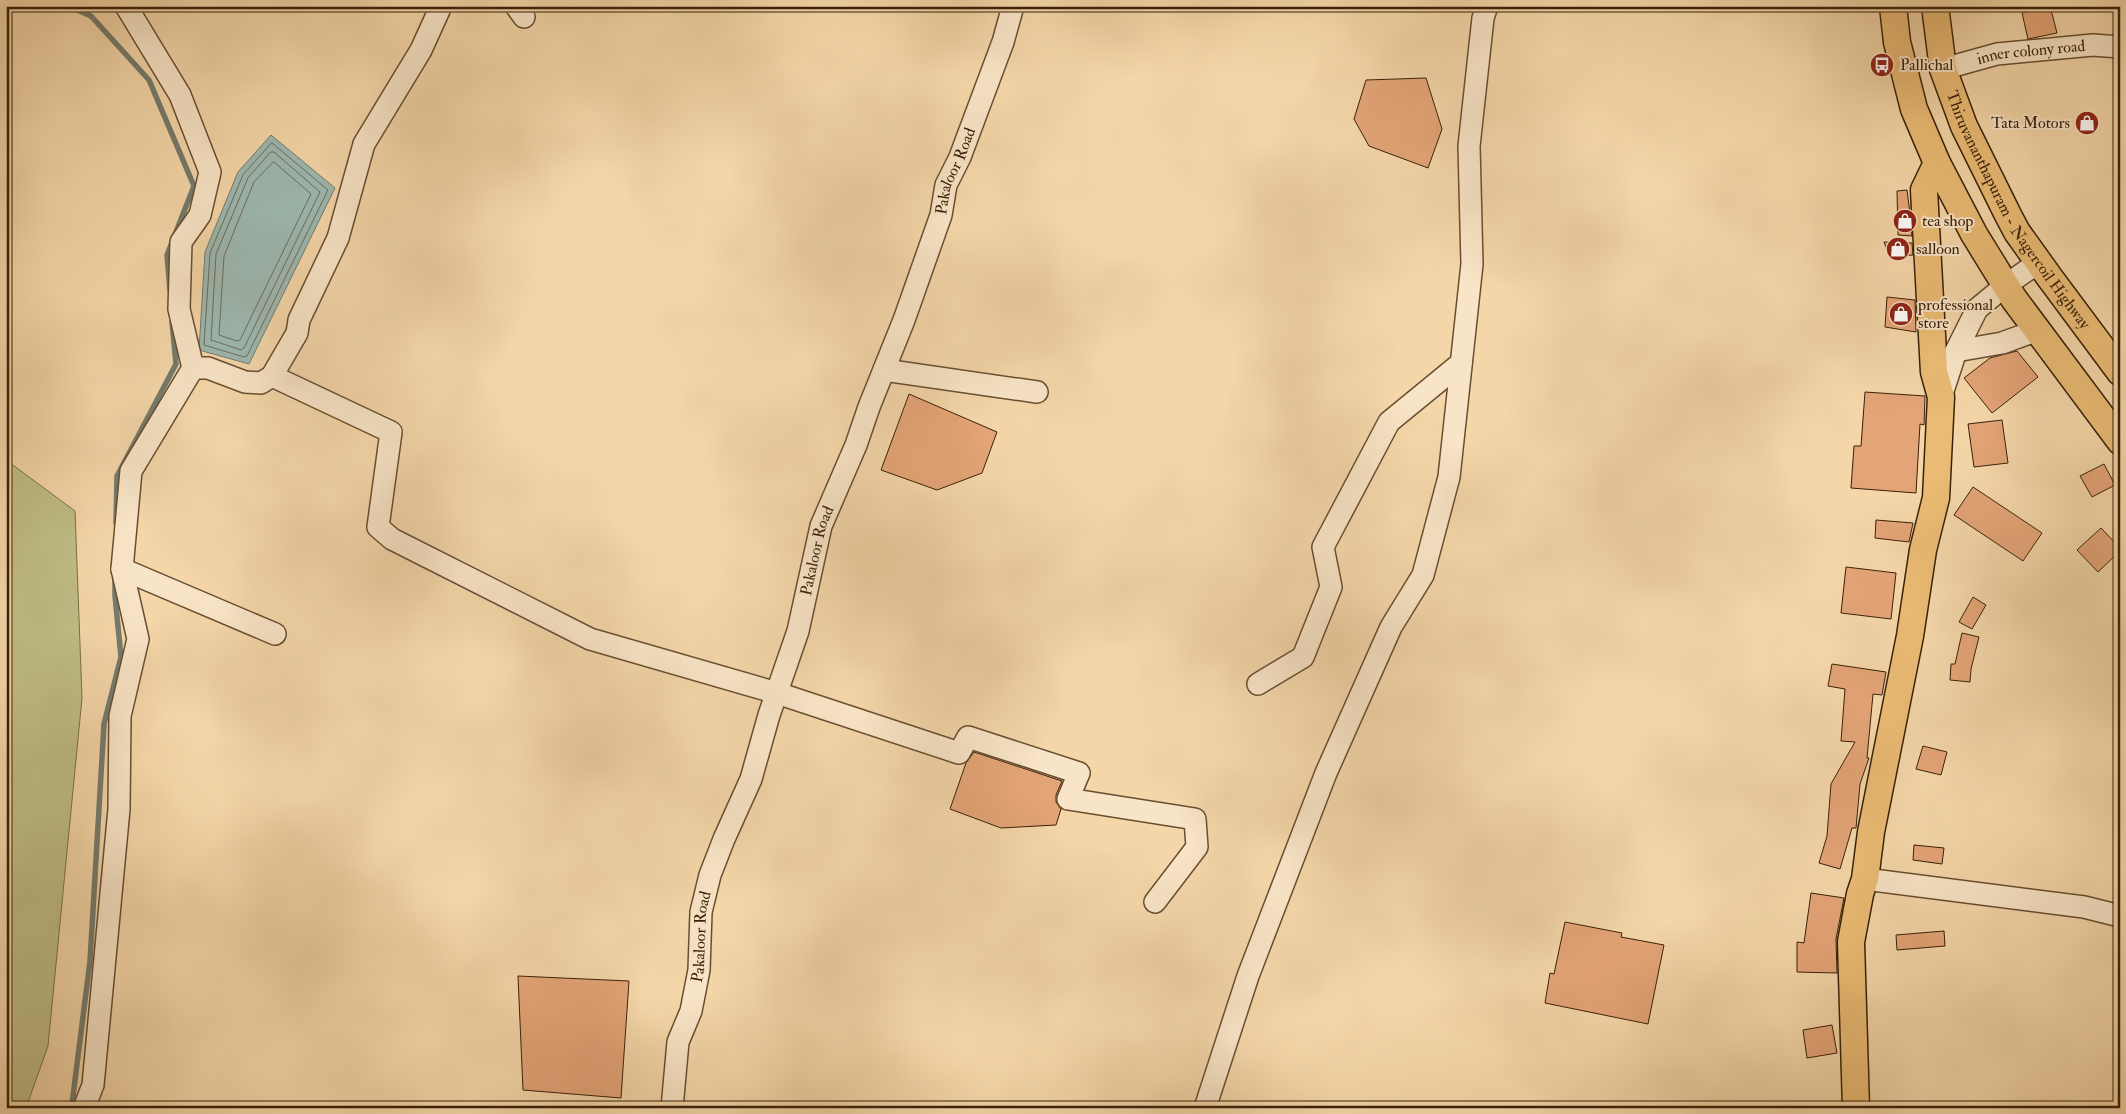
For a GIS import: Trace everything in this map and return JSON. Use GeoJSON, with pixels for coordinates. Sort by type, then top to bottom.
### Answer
{"type":"FeatureCollection","features":[{"type":"Feature","properties":{"kind":"main road"},"geometry":{"type":"LineString","coordinates":[[1893,6],[1897,42],[1914,109],[1937,163],[1974,234],[2006,285],[2120,441]]}},
{"type":"Feature","properties":{"kind":"main road","name":"Thiruvananthapuram - Nagercoil Highway"},"geometry":{"type":"LineString","coordinates":[[1935,6],[1943,69],[1964,126],[1984,168],[2017,232],[2120,372]]}},
{"type":"Feature","properties":{"kind":"main road"},"geometry":{"type":"LineString","coordinates":[[1856,1108],[1851,942],[1860,894],[1865,879],[1871,832],[1910,636],[1923,550],[1936,498],[1942,397],[1934,372],[1924,190],[1937,163]]}},
{"type":"Feature","properties":{"kind":"street"},"geometry":{"type":"LineString","coordinates":[[84,1108],[93,1086],[117,829],[120,716],[138,639],[122,569],[131,471],[193,368],[179,309],[181,242],[200,215],[210,172],[180,94],[126,6]]}},
{"type":"Feature","properties":{"kind":"street"},"geometry":{"type":"LineString","coordinates":[[193,368],[208,368],[245,382],[262,383],[272,376],[297,333],[299,320],[338,238],[364,144],[421,50],[441,6]]}},
{"type":"Feature","properties":{"kind":"street","name":"Pakaloor Road"},"geometry":{"type":"LineString","coordinates":[[672,1108],[678,1042],[691,1011],[699,970],[701,912],[710,875],[751,780],[798,631],[821,526],[856,445],[884,370],[941,215],[946,185],[960,156],[1003,42],[1013,6]]}},
{"type":"Feature","properties":{"kind":"street"},"geometry":{"type":"LineString","coordinates":[[1205,1108],[1248,976],[1326,773],[1391,627],[1424,575],[1449,477],[1472,264],[1469,146],[1482,18],[1487,6]]}},
{"type":"Feature","properties":{"kind":"street","name":"inner colony road"},"geometry":{"type":"LineString","coordinates":[[1943,69],[1997,54],[2093,45],[2120,47]]}},
{"type":"Feature","properties":{"kind":"street"},"geometry":{"type":"LineString","coordinates":[[1942,397],[1956,351],[1977,309],[2006,285],[2039,262]]}},
{"type":"Feature","properties":{"kind":"street"},"geometry":{"type":"LineString","coordinates":[[1956,351],[2002,343],[2038,330]]}},
{"type":"Feature","properties":{"kind":"street"},"geometry":{"type":"LineString","coordinates":[[1258,684],[1303,657],[1331,587],[1323,547],[1389,422],[1461,363]]}},
{"type":"Feature","properties":{"kind":"street"},"geometry":{"type":"LineString","coordinates":[[884,370],[1037,392]]}},
{"type":"Feature","properties":{"kind":"street"},"geometry":{"type":"LineString","coordinates":[[272,376],[391,432],[378,527],[392,539],[590,640],[777,693],[959,753],[968,737],[1079,773],[1068,799],[1195,819],[1197,847],[1155,902]]}},
{"type":"Feature","properties":{"kind":"street"},"geometry":{"type":"LineString","coordinates":[[122,569],[275,634]]}},
{"type":"Feature","properties":{"kind":"street"},"geometry":{"type":"LineString","coordinates":[[1865,879],[2084,908],[2120,916]]}},
{"type":"Feature","properties":{"kind":"shaded area"},"geometry":{"type":"Polygon","coordinates":[[[6,460],[75,511],[82,698],[48,1046],[26,1108],[6,1108],[6,460]]]}},
{"type":"Feature","properties":{"kind":"water"},"geometry":{"type":"Polygon","coordinates":[[[271,135],[335,188],[249,364],[199,350],[205,252],[238,172],[271,135]]]}},
{"type":"Feature","properties":{"kind":"building"},"geometry":{"type":"Polygon","coordinates":[[[2050,6],[2057,33],[2028,39],[2022,13],[2050,6]]]}},
{"type":"Feature","properties":{"kind":"building"},"geometry":{"type":"Polygon","coordinates":[[[1426,78],[1442,129],[1428,168],[1369,146],[1354,119],[1366,80],[1426,78]]]}},
{"type":"Feature","properties":{"kind":"building","name":"tea shop"},"geometry":{"type":"Polygon","coordinates":[[[1907,190],[1912,236],[1898,235],[1897,191],[1907,190]]]}},
{"type":"Feature","properties":{"kind":"building","name":"salloon"},"geometry":{"type":"Polygon","coordinates":[[[1884,242],[1912,243],[1913,255],[1890,257],[1884,242]]]}},
{"type":"Feature","properties":{"kind":"building","name":"professional store"},"geometry":{"type":"Polygon","coordinates":[[[1887,297],[1915,300],[1916,332],[1885,327],[1887,297]]]}},
{"type":"Feature","properties":{"kind":"building"},"geometry":{"type":"Polygon","coordinates":[[[2017,351],[2038,377],[1992,413],[1964,378],[1990,358],[2017,351]]]}},
{"type":"Feature","properties":{"kind":"building"},"geometry":{"type":"Polygon","coordinates":[[[1865,392],[1925,396],[1924,425],[1920,424],[1916,493],[1851,488],[1854,446],[1861,446],[1865,392]]]}},
{"type":"Feature","properties":{"kind":"building"},"geometry":{"type":"Polygon","coordinates":[[[909,394],[997,432],[982,473],[937,490],[881,470],[909,394]]]}},
{"type":"Feature","properties":{"kind":"building"},"geometry":{"type":"Polygon","coordinates":[[[2002,420],[2008,463],[1974,467],[1968,424],[2002,420]]]}},
{"type":"Feature","properties":{"kind":"building"},"geometry":{"type":"Polygon","coordinates":[[[2104,464],[2115,485],[2092,497],[2080,476],[2104,464]]]}},
{"type":"Feature","properties":{"kind":"building"},"geometry":{"type":"Polygon","coordinates":[[[1973,487],[2042,533],[2023,561],[1954,515],[1973,487]]]}},
{"type":"Feature","properties":{"kind":"building"},"geometry":{"type":"Polygon","coordinates":[[[1876,520],[1913,523],[1909,542],[1875,538],[1876,520]]]}},
{"type":"Feature","properties":{"kind":"building"},"geometry":{"type":"Polygon","coordinates":[[[2101,528],[2120,548],[2120,551],[2098,572],[2077,550],[2101,528]]]}},
{"type":"Feature","properties":{"kind":"building"},"geometry":{"type":"Polygon","coordinates":[[[1846,567],[1896,573],[1891,619],[1841,613],[1846,567]]]}},
{"type":"Feature","properties":{"kind":"building"},"geometry":{"type":"Polygon","coordinates":[[[1973,597],[1986,605],[1972,629],[1959,622],[1973,597]]]}},
{"type":"Feature","properties":{"kind":"building"},"geometry":{"type":"Polygon","coordinates":[[[1962,633],[1979,637],[1971,669],[1970,682],[1950,680],[1951,664],[1955,664],[1962,633]]]}},
{"type":"Feature","properties":{"kind":"building"},"geometry":{"type":"Polygon","coordinates":[[[1832,664],[1886,672],[1882,695],[1873,694],[1867,758],[1869,758],[1860,784],[1856,828],[1852,828],[1840,869],[1819,863],[1827,836],[1831,784],[1855,742],[1841,741],[1845,689],[1828,686],[1832,664]]]}},
{"type":"Feature","properties":{"kind":"building"},"geometry":{"type":"Polygon","coordinates":[[[1923,746],[1947,752],[1941,775],[1916,769],[1923,746]]]}},
{"type":"Feature","properties":{"kind":"building"},"geometry":{"type":"Polygon","coordinates":[[[974,752],[1062,781],[1056,795],[1056,802],[1061,809],[1056,825],[1001,828],[950,809],[966,763],[974,752]]]}},
{"type":"Feature","properties":{"kind":"building"},"geometry":{"type":"Polygon","coordinates":[[[1914,845],[1944,848],[1942,864],[1913,860],[1914,845]]]}},
{"type":"Feature","properties":{"kind":"building"},"geometry":{"type":"Polygon","coordinates":[[[1811,893],[1844,898],[1836,939],[1837,973],[1797,972],[1797,942],[1804,943],[1811,893]]]}},
{"type":"Feature","properties":{"kind":"building"},"geometry":{"type":"Polygon","coordinates":[[[1565,922],[1622,933],[1621,937],[1664,945],[1648,1024],[1545,1003],[1550,973],[1554,974],[1565,922]]]}},
{"type":"Feature","properties":{"kind":"building"},"geometry":{"type":"Polygon","coordinates":[[[1944,931],[1945,946],[1897,950],[1896,935],[1944,931]]]}},
{"type":"Feature","properties":{"kind":"building"},"geometry":{"type":"Polygon","coordinates":[[[518,976],[629,981],[621,1098],[523,1090],[518,976]]]}},
{"type":"Feature","properties":{"kind":"building"},"geometry":{"type":"Polygon","coordinates":[[[1832,1025],[1837,1053],[1807,1058],[1803,1030],[1832,1025]]]}},
{"type":"Feature","properties":{"kind":"waterway"},"geometry":{"type":"LineString","coordinates":[[68,6],[91,16],[149,80],[194,186],[167,255],[170,290]]}},
{"type":"Feature","properties":{"kind":"waterway"},"geometry":{"type":"LineString","coordinates":[[116,523],[117,476],[176,364],[172,322]]}},
{"type":"Feature","properties":{"kind":"waterway"},"geometry":{"type":"LineString","coordinates":[[70,1108],[90,961],[104,724],[121,657],[115,580]]}},
{"type":"Feature","properties":{"kind":"place","name":"Pallichal"},"geometry":{"type":"Point","coordinates":[1882,65]}},
{"type":"Feature","properties":{"kind":"place","name":"Tata Motors"},"geometry":{"type":"Point","coordinates":[2087,123]}},
{"type":"Feature","properties":{"kind":"place","name":"tea shop"},"geometry":{"type":"Point","coordinates":[1905,221]}},
{"type":"Feature","properties":{"kind":"place","name":"salloon"},"geometry":{"type":"Point","coordinates":[1898,249]}},
{"type":"Feature","properties":{"kind":"place","name":"professional store"},"geometry":{"type":"Point","coordinates":[1901,314]}}]}
